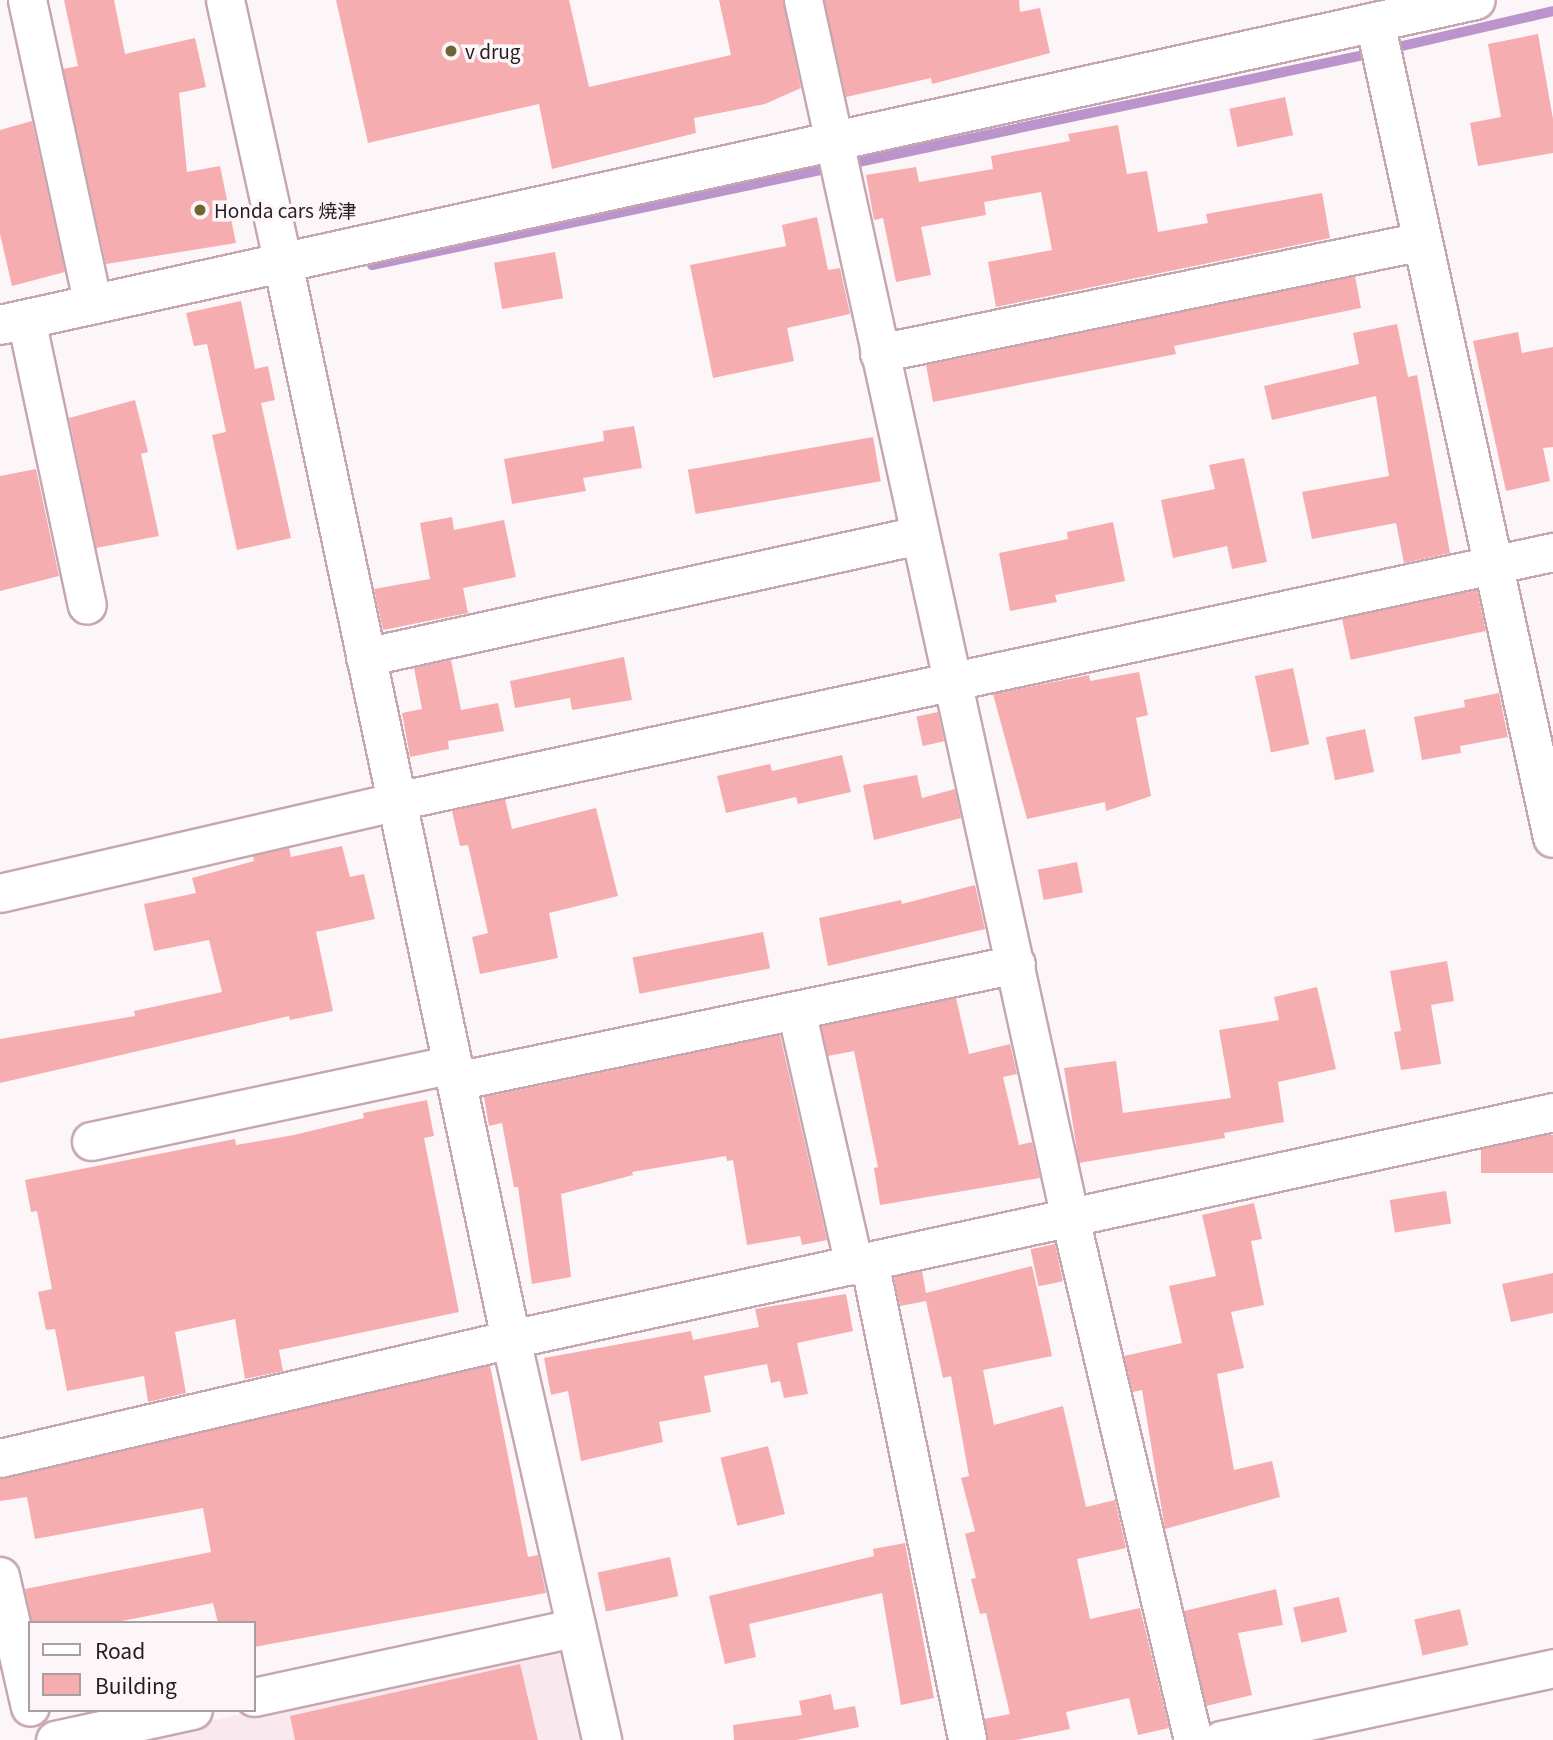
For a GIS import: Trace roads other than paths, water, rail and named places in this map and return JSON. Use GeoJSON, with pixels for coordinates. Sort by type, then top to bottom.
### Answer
{"type":"FeatureCollection","features":[{"type":"Feature","properties":{"kind":"street"},"geometry":{"type":"LineString","coordinates":[[27,0],[93,304]]}},
{"type":"Feature","properties":{"kind":"street"},"geometry":{"type":"LineString","coordinates":[[225,0],[511,1339],[602,1740]]}},
{"type":"Feature","properties":{"kind":"street"},"geometry":{"type":"LineString","coordinates":[[803,0],[919,535],[955,683],[1070,1218],[1193,1740]]}},
{"type":"Feature","properties":{"kind":"street"},"geometry":{"type":"LineString","coordinates":[[87,605],[13,322],[835,140],[1372,11],[1476,0]]}},
{"type":"Feature","properties":{"kind":"street"},"geometry":{"type":"LineString","coordinates":[[1372,11],[1553,838]]}},
{"type":"Feature","properties":{"kind":"street"},"geometry":{"type":"LineString","coordinates":[[879,353],[1422,241]]}},
{"type":"Feature","properties":{"kind":"street"},"geometry":{"type":"LineString","coordinates":[[365,657],[919,535]]}},
{"type":"Feature","properties":{"kind":"street"},"geometry":{"type":"LineString","coordinates":[[0,893],[397,801],[955,683],[1553,552]]}},
{"type":"Feature","properties":{"kind":"street"},"geometry":{"type":"LineString","coordinates":[[91,1141],[796,1010],[1016,964]]}},
{"type":"Feature","properties":{"kind":"street"},"geometry":{"type":"LineString","coordinates":[[796,1010],[862,1263],[967,1740]]}},
{"type":"Feature","properties":{"kind":"street"},"geometry":{"type":"LineString","coordinates":[[0,1458],[511,1339],[1553,1112]]}},
{"type":"Feature","properties":{"kind":"street"},"geometry":{"type":"LineString","coordinates":[[0,1576],[10,1669],[28,1705]]}},
{"type":"Feature","properties":{"kind":"street"},"geometry":{"type":"LineString","coordinates":[[256,1697],[577,1627]]}},
{"type":"Feature","properties":{"kind":"street"},"geometry":{"type":"LineString","coordinates":[[1221,1740],[1553,1668]]}},
{"type":"Feature","properties":{"kind":"street"},"geometry":{"type":"LineString","coordinates":[[31,1712],[37,1740]]}},
{"type":"Feature","properties":{"kind":"street"},"geometry":{"type":"LineString","coordinates":[[55,1740],[183,1712]]}},
{"type":"Feature","properties":{"kind":"waterway"},"geometry":{"type":"LineString","coordinates":[[1389,49],[1553,11]]}},
{"type":"Feature","properties":{"kind":"waterway"},"geometry":{"type":"LineString","coordinates":[[372,265],[1374,53]]}},
{"type":"Feature","properties":{"kind":"place","name":"v drug"},"geometry":{"type":"Point","coordinates":[451,51]}},
{"type":"Feature","properties":{"kind":"place","name":"Honda cars 焼津"},"geometry":{"type":"Point","coordinates":[200,210]}}]}
